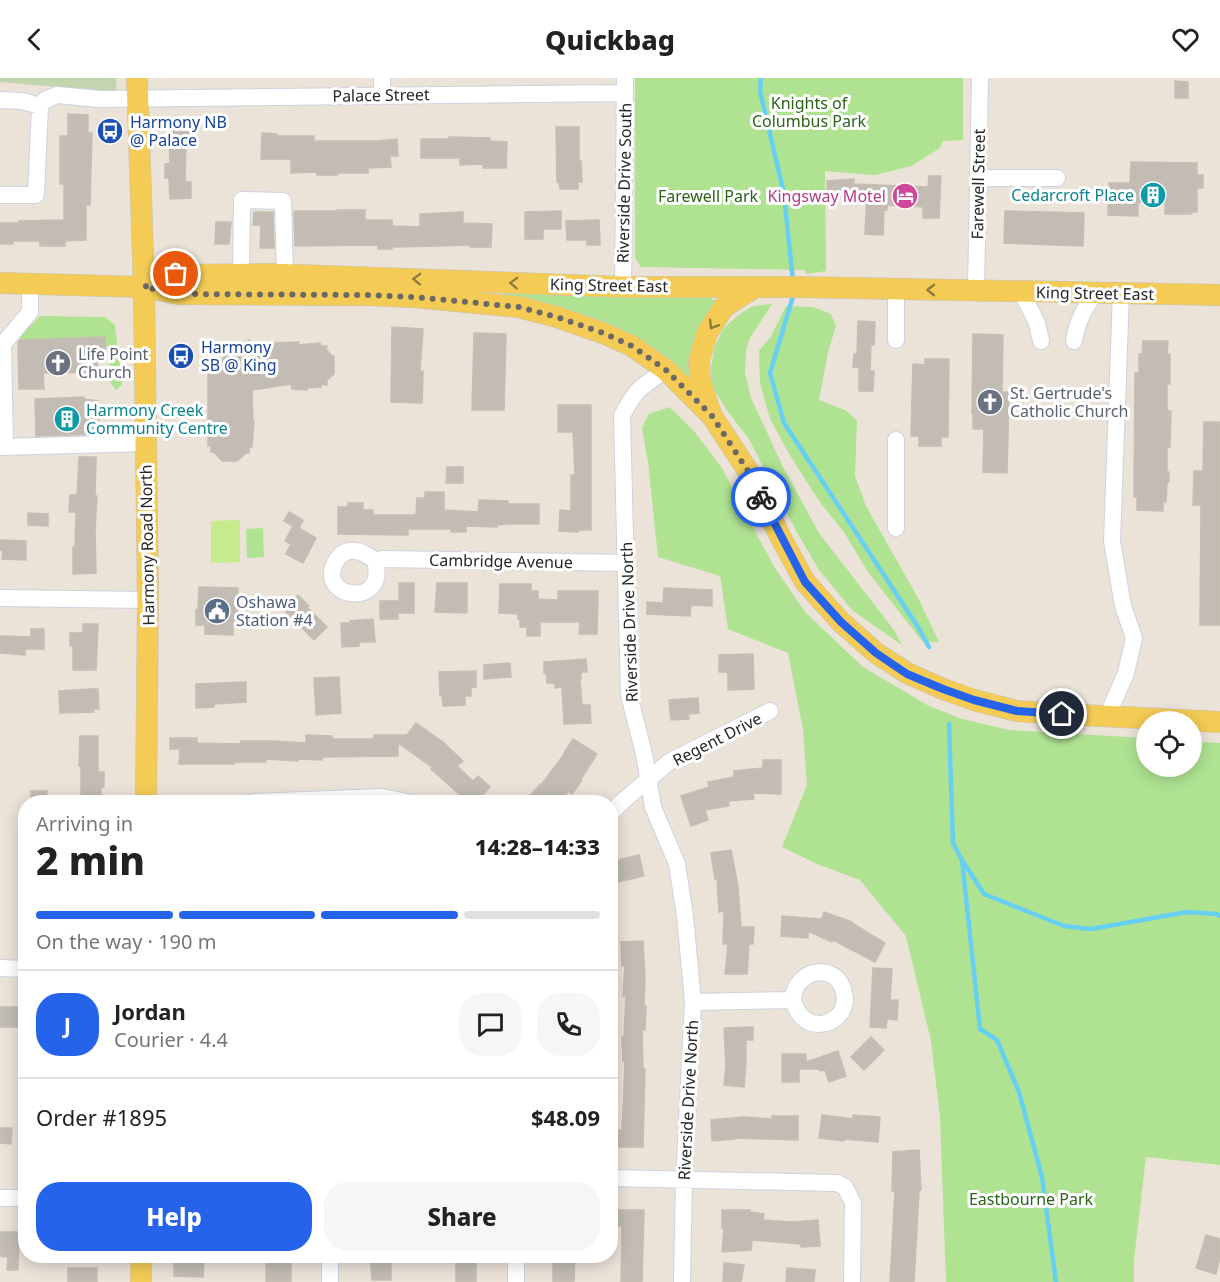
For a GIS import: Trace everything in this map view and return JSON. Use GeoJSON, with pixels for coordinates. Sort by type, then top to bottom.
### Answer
{"type":"FeatureCollection","features":[{"type":"Feature","properties":{"kind":"main road","name":"Harmony Road North"},"geometry":{"type":"LineString","coordinates":[[137,88],[144,287],[148,600],[146,795]]}},
{"type":"Feature","properties":{"kind":"main road","name":"King Street East"},"geometry":{"type":"LineString","coordinates":[[0,283],[144,287],[176,274],[285,275],[624,287],[800,287],[1220,295]]}},
{"type":"Feature","properties":{"kind":"main road"},"geometry":{"type":"LineString","coordinates":[[144,287],[179,294],[366,295],[519,307],[603,333],[632,346],[666,370],[712,416],[748,471],[805,582],[841,622],[876,653],[907,674],[974,700],[1017,711],[1220,722]]}},
{"type":"Feature","properties":{"kind":"main road"},"geometry":{"type":"LineString","coordinates":[[712,416],[700,381],[699,361],[707,333],[724,307],[763,287]]}},
{"type":"Feature","properties":{"kind":"main road"},"geometry":{"type":"LineString","coordinates":[[141,1263],[141,1282]]}},
{"type":"Feature","properties":{"kind":"street"},"geometry":{"type":"LineString","coordinates":[[382,78],[382,95]]}},
{"type":"Feature","properties":{"kind":"street","name":"Farewell Street"},"geometry":{"type":"LineString","coordinates":[[976,291],[980,78]]}},
{"type":"Feature","properties":{"kind":"street","name":"Palace Street"},"geometry":{"type":"LineString","coordinates":[[40,106],[45,100],[57,95],[100,99],[137,88],[382,95],[625,85]]}},
{"type":"Feature","properties":{"kind":"street","name":"Riverside Drive South"},"geometry":{"type":"LineString","coordinates":[[624,287],[625,85]]}},
{"type":"Feature","properties":{"kind":"street"},"geometry":{"type":"LineString","coordinates":[[0,195],[36,195],[40,106],[22,101],[2,100]]}},
{"type":"Feature","properties":{"kind":"street"},"geometry":{"type":"LineString","coordinates":[[978,178],[1057,178]]}},
{"type":"Feature","properties":{"kind":"street"},"geometry":{"type":"LineString","coordinates":[[241,275],[242,200],[283,201],[285,275]]}},
{"type":"Feature","properties":{"kind":"street"},"geometry":{"type":"LineString","coordinates":[[30,284],[30,312],[3,344],[3,447],[146,443]]}},
{"type":"Feature","properties":{"kind":"street"},"geometry":{"type":"LineString","coordinates":[[896,289],[896,340]]}},
{"type":"Feature","properties":{"kind":"street"},"geometry":{"type":"LineString","coordinates":[[1021,291],[1037,323],[1041,341]]}},
{"type":"Feature","properties":{"kind":"street"},"geometry":{"type":"LineString","coordinates":[[1074,341],[1080,317],[1095,293]]}},
{"type":"Feature","properties":{"kind":"street"},"geometry":{"type":"LineString","coordinates":[[1107,717],[1126,673],[1134,638],[1123,606],[1112,541],[1120,293]]}},
{"type":"Feature","properties":{"kind":"street","name":"Riverside Drive North"},"geometry":{"type":"LineString","coordinates":[[666,370],[640,387],[622,416],[629,695],[644,754],[653,807],[677,864],[685,916],[693,1002],[684,1180],[682,1282]]}},
{"type":"Feature","properties":{"kind":"street"},"geometry":{"type":"LineString","coordinates":[[896,440],[896,528]]}},
{"type":"Feature","properties":{"kind":"street","name":"Cambridge Avenue"},"geometry":{"type":"LineString","coordinates":[[375,561],[382,559],[626,563]]}},
{"type":"Feature","properties":{"kind":"street"},"geometry":{"type":"LineString","coordinates":[[0,598],[148,600]]}},
{"type":"Feature","properties":{"kind":"street","name":"Regent Drive"},"geometry":{"type":"LineString","coordinates":[[618,807],[669,762],[770,711]]}},
{"type":"Feature","properties":{"kind":"street"},"geometry":{"type":"LineString","coordinates":[[0,968],[18,969]]}},
{"type":"Feature","properties":{"kind":"street"},"geometry":{"type":"LineString","coordinates":[[693,1002],[792,1000]]}},
{"type":"Feature","properties":{"kind":"street"},"geometry":{"type":"LineString","coordinates":[[618,1178],[837,1182],[845,1187],[853,1203],[852,1282]]}},
{"type":"Feature","properties":{"kind":"street"},"geometry":{"type":"LineString","coordinates":[[0,1198],[18,1198]]}},
{"type":"Feature","properties":{"kind":"street"},"geometry":{"type":"LineString","coordinates":[[330,1263],[330,1282]]}},
{"type":"Feature","properties":{"kind":"street"},"geometry":{"type":"LineString","coordinates":[[516,1263],[516,1282]]}},
{"type":"Feature","properties":{"kind":"green space"},"geometry":{"type":"Polygon","coordinates":[[[0,78],[116,78],[117,95],[0,82],[0,78]]]}},
{"type":"Feature","properties":{"kind":"green space"},"geometry":{"type":"Polygon","coordinates":[[[635,78],[963,78],[963,140],[943,141],[940,148],[911,166],[875,175],[825,171],[826,271],[806,274],[805,270],[641,267],[635,258],[635,78]]]}},
{"type":"Feature","properties":{"kind":"green space"},"geometry":{"type":"Polygon","coordinates":[[[504,293],[710,298],[716,301],[699,330],[691,350],[690,371],[694,382],[620,331],[587,316],[546,303],[505,297],[504,293]]]}},
{"type":"Feature","properties":{"kind":"green space"},"geometry":{"type":"Polygon","coordinates":[[[772,304],[750,338],[746,350],[745,373],[751,398],[784,469],[819,533],[894,630],[902,645],[853,611],[819,570],[795,529],[749,439],[726,409],[711,384],[711,366],[715,346],[723,329],[753,306],[772,304]]]}},
{"type":"Feature","properties":{"kind":"green space"},"geometry":{"type":"Polygon","coordinates":[[[786,306],[813,307],[831,314],[836,326],[828,352],[819,400],[845,410],[857,420],[855,476],[866,506],[918,598],[939,642],[922,641],[868,572],[843,531],[819,501],[770,419],[760,383],[759,351],[771,336],[786,306]]]}},
{"type":"Feature","properties":{"kind":"green space"},"geometry":{"type":"Polygon","coordinates":[[[40,316],[105,317],[115,325],[122,385],[116,390],[110,382],[109,347],[25,346],[19,337],[40,316]]]}},
{"type":"Feature","properties":{"kind":"green space","name":"Eastbourne Park"},"geometry":{"type":"Polygon","coordinates":[[[670,407],[694,431],[722,468],[773,565],[805,612],[863,667],[929,706],[962,719],[1009,730],[1136,737],[1136,777],[1202,777],[1202,742],[1220,743],[1220,1165],[1146,1157],[1134,1260],[1134,1282],[946,1282],[940,1117],[931,1041],[906,936],[860,880],[817,864],[782,847],[807,785],[803,730],[788,653],[728,629],[720,576],[658,557],[642,428],[649,414],[670,407]]]}},
{"type":"Feature","properties":{"kind":"green space"},"geometry":{"type":"Polygon","coordinates":[[[240,520],[240,562],[211,563],[211,521],[240,520]]]}},
{"type":"Feature","properties":{"kind":"green space"},"geometry":{"type":"Polygon","coordinates":[[[263,528],[264,557],[247,558],[246,529],[263,528]]]}},
{"type":"Feature","properties":{"kind":"building"},"geometry":{"type":"Polygon","coordinates":[[[1175,81],[1188,82],[1188,98],[1175,98],[1175,81]]]}},
{"type":"Feature","properties":{"kind":"building"},"geometry":{"type":"Polygon","coordinates":[[[68,114],[88,115],[88,133],[92,133],[90,205],[86,205],[86,240],[65,241],[65,246],[40,246],[40,241],[13,241],[13,244],[0,244],[0,223],[64,220],[64,184],[60,184],[60,136],[68,136],[68,114]]]}},
{"type":"Feature","properties":{"kind":"building"},"geometry":{"type":"Polygon","coordinates":[[[168,121],[189,121],[185,182],[191,182],[191,198],[170,199],[169,178],[165,178],[165,164],[170,163],[168,121]]]}},
{"type":"Feature","properties":{"kind":"building"},"geometry":{"type":"Polygon","coordinates":[[[556,127],[579,127],[579,161],[581,161],[582,182],[578,182],[578,189],[560,189],[559,182],[557,182],[556,127]]]}},
{"type":"Feature","properties":{"kind":"building"},"geometry":{"type":"Polygon","coordinates":[[[262,133],[277,134],[277,136],[314,136],[314,141],[397,139],[398,156],[390,156],[391,167],[368,168],[368,173],[317,175],[317,172],[291,173],[291,159],[261,159],[262,133]]]}},
{"type":"Feature","properties":{"kind":"building"},"geometry":{"type":"Polygon","coordinates":[[[449,137],[490,138],[490,141],[507,142],[506,168],[483,168],[483,164],[460,165],[460,158],[421,158],[421,139],[450,139],[449,137]]]}},
{"type":"Feature","properties":{"kind":"building","name":"Cedarcroft Place"},"geometry":{"type":"Polygon","coordinates":[[[1131,162],[1197,163],[1197,175],[1203,175],[1203,188],[1197,188],[1197,212],[1165,214],[1165,203],[1138,202],[1138,216],[1108,215],[1109,183],[1130,183],[1131,162]]]}},
{"type":"Feature","properties":{"kind":"building","name":"Kingsway Motel"},"geometry":{"type":"Polygon","coordinates":[[[929,176],[941,176],[939,218],[923,218],[923,207],[887,205],[887,210],[884,210],[883,235],[865,234],[867,194],[828,196],[827,181],[854,179],[854,184],[928,187],[929,176]]]}},
{"type":"Feature","properties":{"kind":"building"},"geometry":{"type":"Polygon","coordinates":[[[365,210],[365,220],[392,220],[392,226],[420,227],[420,214],[463,212],[463,223],[492,224],[491,247],[470,247],[470,245],[378,249],[378,245],[295,246],[294,212],[365,210]]]}},
{"type":"Feature","properties":{"kind":"building"},"geometry":{"type":"Polygon","coordinates":[[[561,211],[561,229],[543,229],[543,239],[525,239],[525,212],[561,211]]]}},
{"type":"Feature","properties":{"kind":"building"},"geometry":{"type":"Polygon","coordinates":[[[1005,211],[1084,213],[1083,246],[1004,243],[1005,211]]]}},
{"type":"Feature","properties":{"kind":"building"},"geometry":{"type":"Polygon","coordinates":[[[254,212],[273,212],[274,248],[260,248],[261,225],[253,225],[254,212]]]}},
{"type":"Feature","properties":{"kind":"building"},"geometry":{"type":"Polygon","coordinates":[[[599,220],[600,245],[587,245],[587,240],[567,240],[566,221],[599,220]]]}},
{"type":"Feature","properties":{"kind":"building"},"geometry":{"type":"Polygon","coordinates":[[[216,222],[231,222],[229,244],[215,244],[216,222]]]}},
{"type":"Feature","properties":{"kind":"building"},"geometry":{"type":"Polygon","coordinates":[[[858,321],[875,322],[870,371],[874,371],[873,391],[859,391],[859,367],[853,367],[854,354],[857,354],[858,321]]]}},
{"type":"Feature","properties":{"kind":"building"},"geometry":{"type":"Polygon","coordinates":[[[392,327],[423,329],[420,371],[423,371],[422,403],[391,402],[392,327]]]}},
{"type":"Feature","properties":{"kind":"building"},"geometry":{"type":"Polygon","coordinates":[[[474,333],[506,334],[504,410],[472,410],[474,333]]]}},
{"type":"Feature","properties":{"kind":"building","name":"St. Gertrude's Catholic Church"},"geometry":{"type":"Polygon","coordinates":[[[973,334],[1003,335],[1002,392],[1009,392],[1007,473],[983,472],[984,429],[973,429],[973,334]]]}},
{"type":"Feature","properties":{"kind":"building","name":"Life Point Church"},"geometry":{"type":"Polygon","coordinates":[[[105,337],[105,353],[97,353],[98,372],[43,373],[44,389],[19,389],[18,342],[20,340],[105,337]]]}},
{"type":"Feature","properties":{"kind":"building"},"geometry":{"type":"Polygon","coordinates":[[[249,340],[250,344],[320,343],[321,346],[327,346],[326,349],[334,356],[334,374],[327,380],[327,385],[321,384],[321,387],[307,388],[307,390],[292,389],[291,384],[252,390],[254,421],[252,447],[249,447],[249,453],[237,461],[222,461],[211,452],[211,446],[208,446],[208,374],[222,363],[221,361],[229,351],[232,352],[249,340]]]}},
{"type":"Feature","properties":{"kind":"building"},"geometry":{"type":"Polygon","coordinates":[[[1143,341],[1168,341],[1167,354],[1170,354],[1170,384],[1167,384],[1167,411],[1171,411],[1170,447],[1167,446],[1169,482],[1167,482],[1163,511],[1137,510],[1137,497],[1134,497],[1135,373],[1139,373],[1139,354],[1142,354],[1143,341]]]}},
{"type":"Feature","properties":{"kind":"building"},"geometry":{"type":"Polygon","coordinates":[[[925,359],[949,359],[948,437],[941,437],[941,446],[919,446],[919,436],[911,436],[913,364],[925,365],[925,359]]]}},
{"type":"Feature","properties":{"kind":"building","name":"Harmony Creek Community Centre"},"geometry":{"type":"Polygon","coordinates":[[[84,397],[84,399],[98,401],[99,434],[36,436],[35,399],[84,397]]]}},
{"type":"Feature","properties":{"kind":"building"},"geometry":{"type":"Polygon","coordinates":[[[558,405],[591,405],[591,530],[559,531],[560,510],[571,511],[571,475],[575,475],[573,432],[558,432],[558,405]]]}},
{"type":"Feature","properties":{"kind":"building"},"geometry":{"type":"Polygon","coordinates":[[[1204,422],[1220,422],[1220,625],[1200,625],[1201,505],[1193,505],[1194,471],[1203,471],[1204,422]]]}},
{"type":"Feature","properties":{"kind":"building"},"geometry":{"type":"Polygon","coordinates":[[[79,457],[96,457],[96,573],[73,574],[76,512],[69,512],[70,495],[77,495],[79,457]]]}},
{"type":"Feature","properties":{"kind":"building"},"geometry":{"type":"Polygon","coordinates":[[[447,467],[463,467],[463,483],[446,483],[447,467]]]}},
{"type":"Feature","properties":{"kind":"building"},"geometry":{"type":"Polygon","coordinates":[[[425,492],[444,492],[444,510],[478,512],[479,500],[508,501],[508,504],[539,504],[539,524],[507,524],[497,525],[497,527],[466,526],[466,532],[451,532],[451,529],[408,529],[408,535],[338,534],[338,507],[348,507],[348,503],[363,503],[363,510],[373,510],[373,515],[416,515],[417,498],[425,498],[425,492]]]}},
{"type":"Feature","properties":{"kind":"building"},"geometry":{"type":"Polygon","coordinates":[[[289,512],[303,520],[299,528],[316,538],[303,563],[286,554],[291,544],[285,541],[293,526],[284,521],[289,512]]]}},
{"type":"Feature","properties":{"kind":"building"},"geometry":{"type":"Polygon","coordinates":[[[28,513],[48,514],[48,526],[28,525],[28,513]]]}},
{"type":"Feature","properties":{"kind":"building"},"geometry":{"type":"Polygon","coordinates":[[[0,540],[26,541],[26,560],[2,559],[3,551],[0,550],[0,540]]]}},
{"type":"Feature","properties":{"kind":"building"},"geometry":{"type":"Polygon","coordinates":[[[399,583],[414,583],[414,613],[398,613],[398,619],[380,619],[380,601],[399,601],[399,583]]]}},
{"type":"Feature","properties":{"kind":"building"},"geometry":{"type":"Polygon","coordinates":[[[437,583],[467,583],[467,613],[435,612],[437,583]]]}},
{"type":"Feature","properties":{"kind":"building"},"geometry":{"type":"Polygon","coordinates":[[[500,584],[531,584],[531,591],[538,591],[538,599],[558,600],[558,591],[598,591],[597,634],[579,634],[580,622],[540,622],[540,636],[527,636],[527,627],[520,627],[518,614],[499,613],[500,584]]]}},
{"type":"Feature","properties":{"kind":"building","name":"Oshawa Station #4"},"geometry":{"type":"Polygon","coordinates":[[[199,587],[238,588],[237,611],[241,612],[241,622],[233,622],[233,635],[205,634],[205,625],[196,625],[199,587]]]}},
{"type":"Feature","properties":{"kind":"building"},"geometry":{"type":"Polygon","coordinates":[[[664,588],[712,590],[712,606],[691,605],[690,616],[647,614],[647,602],[663,603],[664,588]]]}},
{"type":"Feature","properties":{"kind":"building"},"geometry":{"type":"Polygon","coordinates":[[[298,595],[327,627],[314,640],[283,609],[298,595]]]}},
{"type":"Feature","properties":{"kind":"building"},"geometry":{"type":"Polygon","coordinates":[[[373,619],[375,642],[359,642],[359,646],[342,647],[341,623],[373,619]]]}},
{"type":"Feature","properties":{"kind":"building"},"geometry":{"type":"Polygon","coordinates":[[[83,624],[98,624],[96,670],[73,670],[73,646],[70,646],[70,633],[83,633],[83,624]]]}},
{"type":"Feature","properties":{"kind":"building"},"geometry":{"type":"Polygon","coordinates":[[[31,629],[44,629],[44,649],[25,649],[25,655],[0,653],[0,636],[31,637],[31,629]]]}},
{"type":"Feature","properties":{"kind":"building"},"geometry":{"type":"Polygon","coordinates":[[[753,654],[754,689],[728,690],[728,672],[719,672],[719,655],[753,654]]]}},
{"type":"Feature","properties":{"kind":"building"},"geometry":{"type":"Polygon","coordinates":[[[586,659],[587,672],[581,672],[580,679],[582,705],[590,705],[591,723],[564,724],[562,687],[555,688],[555,683],[547,683],[544,662],[586,659]]]}},
{"type":"Feature","properties":{"kind":"building"},"geometry":{"type":"Polygon","coordinates":[[[510,663],[511,677],[484,679],[484,665],[510,663]]]}},
{"type":"Feature","properties":{"kind":"building"},"geometry":{"type":"Polygon","coordinates":[[[476,671],[476,687],[471,688],[471,696],[465,696],[465,705],[443,706],[439,672],[476,671]]]}},
{"type":"Feature","properties":{"kind":"building"},"geometry":{"type":"Polygon","coordinates":[[[339,677],[341,713],[316,715],[314,678],[339,677]]]}},
{"type":"Feature","properties":{"kind":"building"},"geometry":{"type":"Polygon","coordinates":[[[246,682],[246,702],[214,704],[214,707],[196,708],[196,684],[246,682]]]}},
{"type":"Feature","properties":{"kind":"building"},"geometry":{"type":"Polygon","coordinates":[[[98,689],[99,709],[93,709],[94,712],[60,713],[59,691],[98,689]]]}},
{"type":"Feature","properties":{"kind":"building"},"geometry":{"type":"Polygon","coordinates":[[[698,698],[699,713],[688,714],[689,719],[671,720],[669,700],[698,698]]]}},
{"type":"Feature","properties":{"kind":"building"},"geometry":{"type":"Polygon","coordinates":[[[416,723],[443,742],[463,761],[457,766],[473,781],[478,776],[490,787],[483,795],[460,795],[431,769],[432,767],[398,743],[398,756],[322,757],[322,760],[298,759],[298,761],[266,759],[266,762],[234,762],[234,764],[179,764],[180,749],[170,749],[170,738],[197,738],[197,743],[241,744],[241,741],[306,743],[306,735],[332,736],[332,739],[374,739],[374,735],[407,735],[416,723]]]}},
{"type":"Feature","properties":{"kind":"building"},"geometry":{"type":"Polygon","coordinates":[[[80,736],[98,736],[98,772],[104,772],[104,787],[101,787],[101,795],[81,795],[81,766],[79,766],[80,736]]]}},
{"type":"Feature","properties":{"kind":"building"},"geometry":{"type":"Polygon","coordinates":[[[573,739],[597,754],[572,794],[569,791],[565,795],[531,795],[541,785],[573,739]]]}},
{"type":"Feature","properties":{"kind":"building"},"geometry":{"type":"Polygon","coordinates":[[[763,760],[781,760],[781,794],[753,793],[754,799],[728,801],[729,806],[705,810],[708,820],[691,826],[681,796],[709,787],[708,782],[734,777],[734,771],[763,768],[763,760]]]}},
{"type":"Feature","properties":{"kind":"building"},"geometry":{"type":"Polygon","coordinates":[[[31,791],[47,791],[47,795],[31,795],[31,791]]]}},
{"type":"Feature","properties":{"kind":"building"},"geometry":{"type":"Polygon","coordinates":[[[731,850],[738,886],[741,927],[754,927],[753,944],[749,944],[747,974],[725,974],[728,944],[723,944],[724,911],[719,912],[717,878],[715,879],[711,853],[731,850]]]}},
{"type":"Feature","properties":{"kind":"building"},"geometry":{"type":"Polygon","coordinates":[[[639,855],[644,876],[618,882],[618,860],[639,855]]]}},
{"type":"Feature","properties":{"kind":"building"},"geometry":{"type":"Polygon","coordinates":[[[824,912],[852,922],[885,943],[875,962],[833,940],[832,942],[808,931],[808,938],[781,936],[782,916],[822,919],[824,912]]]}},
{"type":"Feature","properties":{"kind":"building"},"geometry":{"type":"Polygon","coordinates":[[[643,941],[644,1006],[646,1006],[645,1030],[642,1030],[643,1069],[645,1069],[643,1147],[618,1147],[619,1130],[622,1130],[625,1061],[623,1061],[622,1037],[624,1037],[626,996],[623,996],[625,966],[622,966],[621,942],[643,941]]]}},
{"type":"Feature","properties":{"kind":"building"},"geometry":{"type":"Polygon","coordinates":[[[873,968],[892,969],[890,1000],[898,1000],[897,1020],[887,1019],[886,1028],[870,1027],[873,968]]]}},
{"type":"Feature","properties":{"kind":"building"},"geometry":{"type":"Polygon","coordinates":[[[0,1007],[18,1007],[18,1027],[0,1027],[0,1007]]]}},
{"type":"Feature","properties":{"kind":"building"},"geometry":{"type":"Polygon","coordinates":[[[753,1027],[753,1040],[746,1040],[744,1087],[724,1085],[726,1065],[724,1028],[753,1027]]]}},
{"type":"Feature","properties":{"kind":"building"},"geometry":{"type":"Polygon","coordinates":[[[871,1037],[884,1050],[864,1070],[851,1057],[871,1037]]]}},
{"type":"Feature","properties":{"kind":"building"},"geometry":{"type":"Polygon","coordinates":[[[838,1051],[846,1076],[829,1082],[825,1070],[799,1069],[799,1082],[782,1082],[782,1054],[806,1054],[806,1062],[838,1051]]]}},
{"type":"Feature","properties":{"kind":"building"},"geometry":{"type":"Polygon","coordinates":[[[822,1115],[853,1119],[853,1115],[880,1117],[878,1142],[819,1138],[822,1115]]]}},
{"type":"Feature","properties":{"kind":"building"},"geometry":{"type":"Polygon","coordinates":[[[772,1116],[798,1116],[798,1140],[736,1138],[712,1141],[711,1120],[744,1117],[772,1119],[772,1116]]]}},
{"type":"Feature","properties":{"kind":"building"},"geometry":{"type":"Polygon","coordinates":[[[0,1128],[12,1128],[11,1144],[0,1143],[0,1128]]]}},
{"type":"Feature","properties":{"kind":"building"},"geometry":{"type":"Polygon","coordinates":[[[919,1150],[921,1190],[919,1191],[914,1282],[890,1282],[895,1191],[892,1191],[893,1152],[919,1150]]]}},
{"type":"Feature","properties":{"kind":"building"},"geometry":{"type":"Polygon","coordinates":[[[618,1210],[644,1210],[642,1282],[621,1282],[622,1226],[618,1226],[618,1210]]]}},
{"type":"Feature","properties":{"kind":"building"},"geometry":{"type":"Polygon","coordinates":[[[722,1210],[750,1210],[750,1212],[764,1214],[763,1220],[791,1222],[818,1220],[820,1246],[801,1247],[801,1244],[752,1240],[751,1250],[722,1252],[724,1229],[722,1229],[722,1210]]]}},
{"type":"Feature","properties":{"kind":"building"},"geometry":{"type":"Polygon","coordinates":[[[0,1232],[18,1232],[18,1270],[7,1270],[8,1257],[0,1256],[0,1232]]]}},
{"type":"Feature","properties":{"kind":"building"},"geometry":{"type":"Polygon","coordinates":[[[1206,1235],[1220,1239],[1220,1258],[1216,1274],[1196,1268],[1206,1235]]]}},
{"type":"Feature","properties":{"kind":"building"},"geometry":{"type":"Polygon","coordinates":[[[174,1263],[204,1263],[203,1277],[174,1276],[174,1263]]]}},
{"type":"Feature","properties":{"kind":"building"},"geometry":{"type":"Polygon","coordinates":[[[266,1263],[291,1263],[291,1282],[266,1282],[266,1263]]]}},
{"type":"Feature","properties":{"kind":"building"},"geometry":{"type":"Polygon","coordinates":[[[371,1263],[391,1263],[391,1280],[372,1280],[371,1263]]]}},
{"type":"Feature","properties":{"kind":"building"},"geometry":{"type":"Polygon","coordinates":[[[456,1263],[476,1263],[476,1282],[456,1282],[456,1263]]]}},
{"type":"Feature","properties":{"kind":"building"},"geometry":{"type":"Polygon","coordinates":[[[553,1263],[575,1263],[574,1282],[553,1282],[553,1263]]]}},
{"type":"Feature","properties":{"kind":"building"},"geometry":{"type":"Polygon","coordinates":[[[724,1263],[744,1265],[741,1282],[723,1282],[724,1263]]]}},
{"type":"Feature","properties":{"kind":"building"},"geometry":{"type":"Polygon","coordinates":[[[68,1268],[97,1268],[97,1282],[68,1282],[68,1268]]]}},
{"type":"Feature","properties":{"kind":"building"},"geometry":{"type":"Polygon","coordinates":[[[787,1268],[815,1270],[814,1282],[786,1282],[787,1268]]]}},
{"type":"Feature","properties":{"kind":"waterway"},"geometry":{"type":"LineString","coordinates":[[761,78],[760,91],[784,194],[793,281]]}},
{"type":"Feature","properties":{"kind":"waterway"},"geometry":{"type":"LineString","coordinates":[[794,293],[770,373],[784,423],[929,647]]}},
{"type":"Feature","properties":{"kind":"waterway"},"geometry":{"type":"LineString","coordinates":[[949,724],[953,843],[984,894],[1064,926],[1091,929],[1187,912],[1220,916]]}},
{"type":"Feature","properties":{"kind":"waterway"},"geometry":{"type":"LineString","coordinates":[[962,860],[980,1029],[997,1040],[1019,1092],[1042,1177],[1056,1282]]}},
{"type":"Feature","properties":{"kind":"way so far"},"geometry":{"type":"LineString","coordinates":[[176,274],[144,287],[179,294],[366,295],[519,307],[603,333],[648,356],[666,370],[712,416],[748,471],[761,497]]}},
{"type":"Feature","properties":{"kind":"place","name":"Harmony NB @ Palace"},"geometry":{"type":"Point","coordinates":[110,131]}},
{"type":"Feature","properties":{"kind":"place","name":"Cedarcroft Place"},"geometry":{"type":"Point","coordinates":[1153,195]}},
{"type":"Feature","properties":{"kind":"place","name":"Kingsway Motel"},"geometry":{"type":"Point","coordinates":[905,196]}},
{"type":"Feature","properties":{"kind":"place","name":"Harmony SB @ King"},"geometry":{"type":"Point","coordinates":[181,356]}},
{"type":"Feature","properties":{"kind":"place","name":"Life Point Church"},"geometry":{"type":"Point","coordinates":[58,363]}},
{"type":"Feature","properties":{"kind":"place","name":"St. Gertrude's Catholic Church"},"geometry":{"type":"Point","coordinates":[990,402]}},
{"type":"Feature","properties":{"kind":"place","name":"Harmony Creek Community Centre"},"geometry":{"type":"Point","coordinates":[67,419]}},
{"type":"Feature","properties":{"kind":"place","name":"Oshawa Station #4"},"geometry":{"type":"Point","coordinates":[217,611]}},
{"type":"Feature","properties":{"kind":"route"},"geometry":{"type":"LineString","coordinates":[[761,497],[805,582],[841,622],[876,653],[907,674],[974,700],[1017,711],[1062,714]]}},
{"type":"Feature","properties":{"kind":"park label","name":"Knights of Columbus Park"},"geometry":{"type":"Point","coordinates":[809,112]}},
{"type":"Feature","properties":{"kind":"park label","name":"Farewell Park"},"geometry":{"type":"Point","coordinates":[708,196]}}]}
